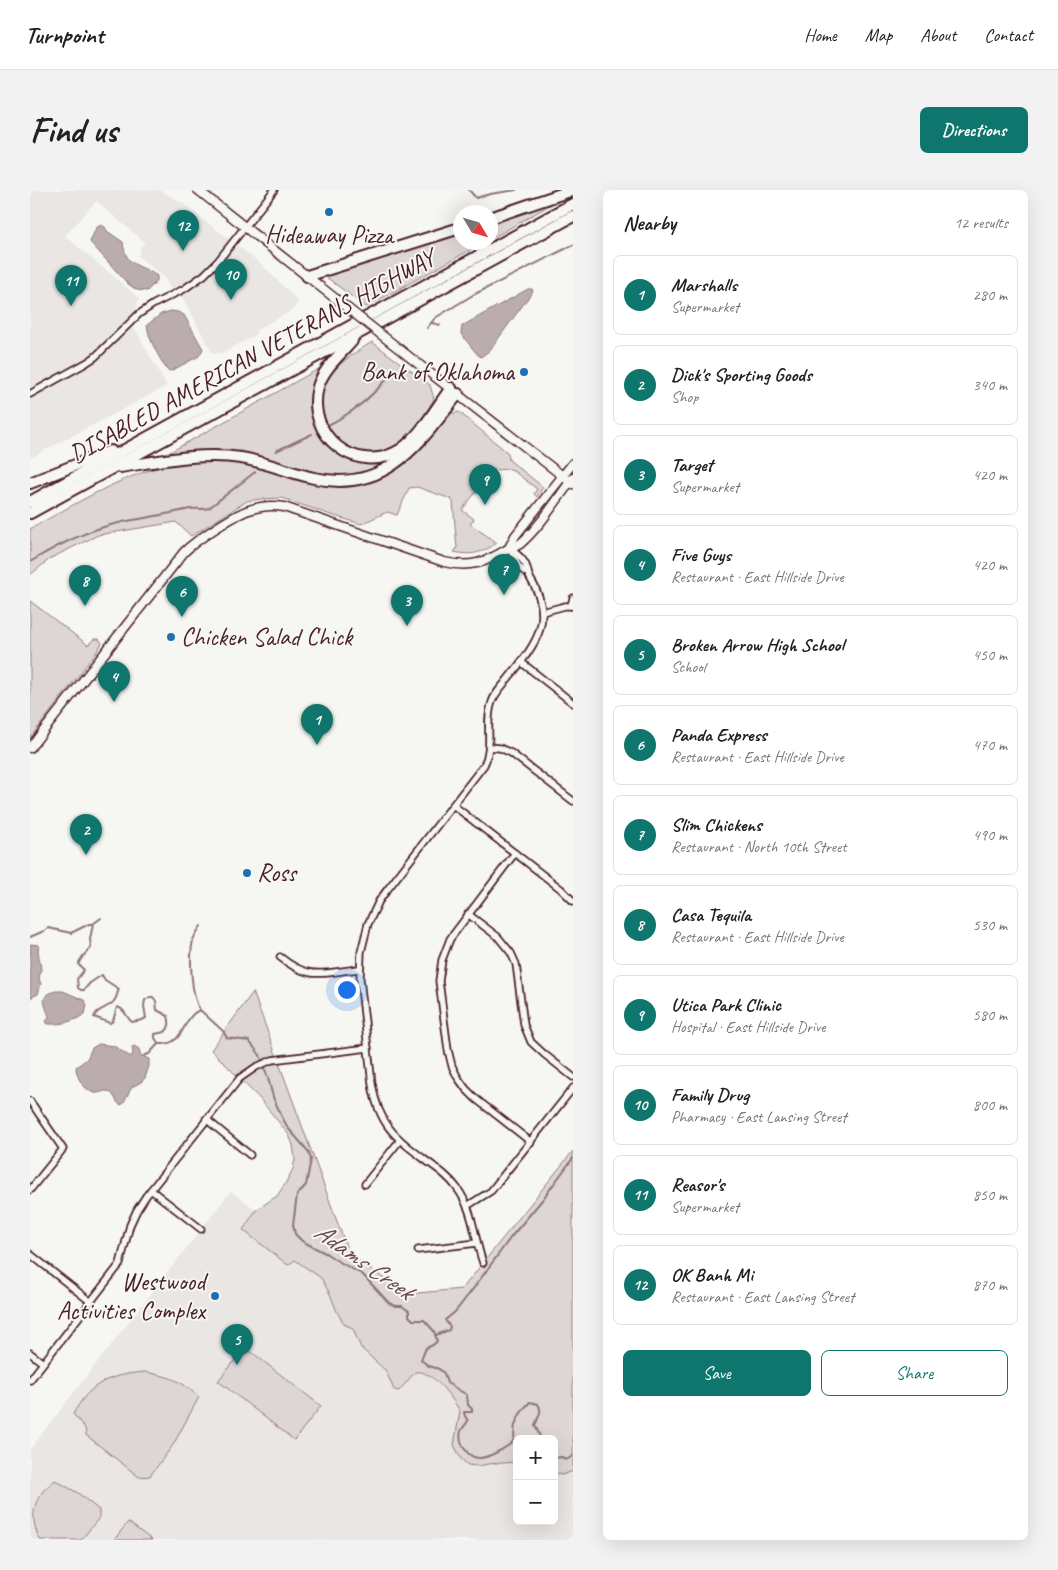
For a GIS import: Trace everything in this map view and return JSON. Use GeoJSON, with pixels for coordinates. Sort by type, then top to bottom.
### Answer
{"type":"FeatureCollection","features":[{"type":"Feature","properties":{"kind":"highway"},"geometry":{"type":"LineString","coordinates":[[498,215],[573,190]]}},
{"type":"Feature","properties":{"kind":"highway","name":"DISABLED AMERICAN VETERANS HIGHWAY"},"geometry":{"type":"LineString","coordinates":[[30,502],[573,204]]}},
{"type":"Feature","properties":{"kind":"highway","name":"DISABLED AMERICAN VETERANS HIGHWAY"},"geometry":{"type":"LineString","coordinates":[[30,514],[573,216]]}},
{"type":"Feature","properties":{"kind":"highway"},"geometry":{"type":"LineString","coordinates":[[307,276],[453,230]]}},
{"type":"Feature","properties":{"kind":"highway"},"geometry":{"type":"LineString","coordinates":[[358,334],[325,371],[318,386],[316,399],[316,412],[320,425],[328,438],[341,450],[359,457],[369,458],[383,457],[400,449],[417,434],[454,391]]}},
{"type":"Feature","properties":{"kind":"highway"},"geometry":{"type":"LineString","coordinates":[[112,468],[176,458],[202,456],[231,457],[268,464],[324,480],[342,481],[362,478],[388,468],[405,456],[420,440],[454,391]]}},
{"type":"Feature","properties":{"kind":"highway"},"geometry":{"type":"LineString","coordinates":[[30,483],[145,439]]}},
{"type":"Feature","properties":{"kind":"street"},"geometry":{"type":"LineString","coordinates":[[30,748],[184,552],[200,539],[246,511],[262,506],[284,507],[452,564],[476,564],[492,559],[518,545],[533,530],[572,481],[412,359],[198,190]]}},
{"type":"Feature","properties":{"kind":"street"},"geometry":{"type":"LineString","coordinates":[[30,394],[86,364],[96,357],[139,314],[154,304],[184,290],[204,275],[218,261],[274,190]]}},
{"type":"Feature","properties":{"kind":"street"},"geometry":{"type":"LineString","coordinates":[[510,548],[515,536],[573,462]]}},
{"type":"Feature","properties":{"kind":"street"},"geometry":{"type":"LineString","coordinates":[[483,1263],[468,1206],[460,1193],[450,1180],[400,1140],[385,1123],[377,1107],[372,1084],[360,969],[364,936],[379,901],[484,765],[489,747],[487,722],[492,701],[530,652],[538,636],[543,620],[537,590],[527,573],[527,568],[518,555],[510,548]]}},
{"type":"Feature","properties":{"kind":"street"},"geometry":{"type":"LineString","coordinates":[[542,612],[572,606],[573,598]]}},
{"type":"Feature","properties":{"kind":"street"},"geometry":{"type":"LineString","coordinates":[[521,662],[573,703]]}},
{"type":"Feature","properties":{"kind":"street"},"geometry":{"type":"LineString","coordinates":[[489,747],[500,748],[511,753],[573,801]]}},
{"type":"Feature","properties":{"kind":"street"},"geometry":{"type":"LineString","coordinates":[[453,805],[561,889],[573,901]]}},
{"type":"Feature","properties":{"kind":"street"},"geometry":{"type":"LineString","coordinates":[[515,853],[450,939],[439,972],[440,991],[448,1050],[454,1071],[471,1094],[531,1142]]}},
{"type":"Feature","properties":{"kind":"street"},"geometry":{"type":"LineString","coordinates":[[468,914],[498,937],[512,953],[516,964],[524,1025],[531,1042],[573,1077]]}},
{"type":"Feature","properties":{"kind":"street"},"geometry":{"type":"LineString","coordinates":[[280,957],[292,966],[308,973],[360,969]]}},
{"type":"Feature","properties":{"kind":"street"},"geometry":{"type":"LineString","coordinates":[[30,1380],[122,1261],[130,1225],[137,1210],[240,1078],[256,1067],[283,1058],[368,1048]]}},
{"type":"Feature","properties":{"kind":"street"},"geometry":{"type":"LineString","coordinates":[[468,1206],[491,1191],[573,1088]]}},
{"type":"Feature","properties":{"kind":"street"},"geometry":{"type":"LineString","coordinates":[[30,1101],[63,1148],[30,1190]]}},
{"type":"Feature","properties":{"kind":"street"},"geometry":{"type":"LineString","coordinates":[[206,1120],[250,1154]]}},
{"type":"Feature","properties":{"kind":"street"},"geometry":{"type":"LineString","coordinates":[[365,1184],[400,1140]]}},
{"type":"Feature","properties":{"kind":"street"},"geometry":{"type":"LineString","coordinates":[[151,1190],[201,1229]]}},
{"type":"Feature","properties":{"kind":"street"},"geometry":{"type":"LineString","coordinates":[[418,1250],[477,1243]]}},
{"type":"Feature","properties":{"kind":"street"},"geometry":{"type":"LineString","coordinates":[[30,1254],[91,1302]]}},
{"type":"Feature","properties":{"kind":"street"},"geometry":{"type":"LineString","coordinates":[[30,1353],[43,1363]]}},
{"type":"Feature","properties":{"kind":"shaded area"},"geometry":{"type":"Polygon","coordinates":[[[30,190],[160,190],[182,203],[260,263],[298,301],[294,309],[256,330],[255,335],[224,352],[213,354],[184,300],[169,287],[164,277],[138,256],[145,242],[96,201],[65,236],[139,298],[132,324],[167,386],[30,458],[30,190]]]}},
{"type":"Feature","properties":{"kind":"shaded area"},"geometry":{"type":"Polygon","coordinates":[[[557,201],[498,235],[498,220],[557,201]]]}},
{"type":"Feature","properties":{"kind":"shaded area"},"geometry":{"type":"Polygon","coordinates":[[[101,225],[123,242],[130,261],[157,276],[157,281],[147,291],[137,290],[128,284],[90,242],[96,228],[101,225]]]}},
{"type":"Feature","properties":{"kind":"shaded area"},"geometry":{"type":"Polygon","coordinates":[[[453,235],[453,250],[470,250],[366,307],[326,277],[337,272],[453,235]]]}},
{"type":"Feature","properties":{"kind":"shaded area"},"geometry":{"type":"Polygon","coordinates":[[[528,289],[533,291],[490,350],[481,357],[461,334],[462,326],[528,289]]]}},
{"type":"Feature","properties":{"kind":"shaded area"},"geometry":{"type":"Polygon","coordinates":[[[171,311],[184,315],[203,349],[199,356],[171,371],[167,370],[152,343],[147,325],[161,314],[171,311]]]}},
{"type":"Feature","properties":{"kind":"shaded area"},"geometry":{"type":"Polygon","coordinates":[[[372,342],[430,385],[434,399],[408,437],[396,446],[380,452],[365,452],[350,448],[337,439],[328,427],[322,414],[321,398],[330,376],[346,359],[372,342]]]}},
{"type":"Feature","properties":{"kind":"shaded area"},"geometry":{"type":"Polygon","coordinates":[[[329,363],[313,410],[350,457],[410,449],[367,474],[333,479],[272,463],[163,456],[329,363]]]}},
{"type":"Feature","properties":{"kind":"shaded area"},"geometry":{"type":"Polygon","coordinates":[[[459,412],[508,453],[509,460],[543,487],[537,497],[534,494],[537,489],[511,469],[493,470],[462,510],[474,519],[470,524],[497,543],[482,551],[472,554],[454,552],[457,548],[453,502],[451,499],[417,487],[409,488],[397,515],[387,512],[361,524],[282,498],[247,501],[191,536],[176,522],[98,535],[51,558],[30,575],[30,529],[90,496],[131,477],[174,464],[197,461],[224,461],[250,465],[317,483],[334,485],[366,481],[395,469],[409,459],[428,439],[447,414],[459,412]]]}},
{"type":"Feature","properties":{"kind":"shaded area"},"geometry":{"type":"Polygon","coordinates":[[[30,601],[88,645],[94,639],[99,639],[102,643],[30,738],[30,601]]]}},
{"type":"Feature","properties":{"kind":"shaded area"},"geometry":{"type":"Polygon","coordinates":[[[30,944],[39,945],[41,969],[39,979],[41,984],[38,994],[30,998],[31,951],[30,944]]]}},
{"type":"Feature","properties":{"kind":"shaded area"},"geometry":{"type":"Polygon","coordinates":[[[56,991],[63,991],[84,1000],[87,1005],[85,1014],[68,1022],[48,1024],[46,1022],[49,1016],[44,1000],[47,995],[56,991]]]}},
{"type":"Feature","properties":{"kind":"shaded area"},"geometry":{"type":"Polygon","coordinates":[[[253,992],[349,1254],[406,1294],[462,1289],[573,1151],[573,1471],[562,1475],[558,1474],[558,1435],[513,1435],[513,1462],[478,1466],[468,1465],[461,1459],[454,1445],[460,1411],[441,1386],[428,1375],[415,1372],[399,1391],[394,1390],[386,1371],[361,1348],[354,1331],[351,1327],[345,1325],[321,1278],[295,1260],[288,1265],[243,1230],[256,1210],[277,1196],[285,1184],[293,1169],[295,1159],[293,1145],[289,1135],[260,1099],[211,1050],[253,992]]]}},
{"type":"Feature","properties":{"kind":"shaded area"},"geometry":{"type":"Polygon","coordinates":[[[99,1044],[114,1046],[129,1056],[132,1056],[132,1047],[134,1046],[139,1049],[141,1056],[145,1055],[144,1057],[149,1059],[145,1078],[132,1087],[123,1104],[120,1105],[110,1092],[94,1093],[90,1091],[81,1083],[77,1075],[76,1067],[87,1059],[92,1048],[99,1044]]]}},
{"type":"Feature","properties":{"kind":"shaded area"},"geometry":{"type":"Polygon","coordinates":[[[231,1191],[256,1210],[243,1230],[288,1265],[294,1260],[321,1278],[337,1312],[345,1325],[351,1327],[354,1331],[361,1348],[386,1371],[400,1391],[415,1372],[421,1371],[442,1387],[453,1399],[460,1411],[454,1445],[478,1466],[513,1462],[513,1525],[558,1525],[558,1474],[562,1475],[573,1471],[573,1540],[30,1540],[30,1449],[231,1191]]]}},
{"type":"Feature","properties":{"kind":"shaded area"},"geometry":{"type":"Polygon","coordinates":[[[245,1347],[321,1406],[294,1440],[218,1381],[245,1347]]]}},
{"type":"Feature","properties":{"kind":"shaded area"},"geometry":{"type":"Polygon","coordinates":[[[145,1372],[162,1375],[174,1380],[186,1386],[199,1397],[173,1445],[150,1476],[139,1477],[86,1435],[85,1428],[73,1414],[87,1394],[102,1382],[121,1375],[145,1372]]]}},
{"type":"Feature","properties":{"kind":"shaded area"},"geometry":{"type":"Polygon","coordinates":[[[55,1480],[78,1493],[99,1510],[99,1518],[81,1540],[40,1540],[34,1520],[35,1506],[41,1494],[55,1480]]]}},
{"type":"Feature","properties":{"kind":"shaded area"},"geometry":{"type":"Polygon","coordinates":[[[128,1522],[152,1540],[114,1540],[128,1522]]]}},
{"type":"Feature","properties":{"kind":"waterway"},"geometry":{"type":"LineString","coordinates":[[469,190],[476,198],[516,190]]}},
{"type":"Feature","properties":{"kind":"waterway"},"geometry":{"type":"LineString","coordinates":[[427,328],[435,318],[473,295],[573,245]]}},
{"type":"Feature","properties":{"kind":"waterway"},"geometry":{"type":"LineString","coordinates":[[432,323],[440,325]]}},
{"type":"Feature","properties":{"kind":"waterway"},"geometry":{"type":"LineString","coordinates":[[328,425],[359,406],[386,380]]}},
{"type":"Feature","properties":{"kind":"waterway"},"geometry":{"type":"LineString","coordinates":[[276,451],[312,434]]}},
{"type":"Feature","properties":{"kind":"waterway"},"geometry":{"type":"LineString","coordinates":[[30,562],[54,548],[106,526],[190,509],[209,508],[255,472]]}},
{"type":"Feature","properties":{"kind":"waterway"},"geometry":{"type":"LineString","coordinates":[[93,924],[101,918]]}},
{"type":"Feature","properties":{"kind":"waterway","name":"Adams Creek"},"geometry":{"type":"LineString","coordinates":[[30,937],[48,928],[71,933],[89,924],[93,924],[90,939],[91,948],[78,964],[84,970],[77,979],[78,988],[84,990],[90,983],[102,975],[105,980],[119,989],[114,1001],[95,1014],[94,1017],[110,1023],[113,1021],[117,1007],[122,1009],[132,1022],[142,1020],[146,1018],[145,1000],[153,997],[156,1001],[157,1010],[168,1016],[169,1021],[169,1027],[165,1032],[155,1034],[159,1044],[174,1041],[189,1019],[200,1010],[223,1031],[227,1038],[249,1041],[260,1055],[273,1097],[282,1117],[288,1128],[308,1151],[311,1159],[306,1185],[297,1195],[293,1225],[295,1234],[302,1241],[363,1275],[389,1303],[402,1306],[409,1311],[409,1316],[413,1320],[424,1320],[434,1331],[437,1341],[426,1348],[421,1360],[429,1366],[439,1369],[444,1373],[447,1383],[467,1395],[468,1405],[472,1412],[464,1412],[468,1421],[460,1435],[462,1445],[468,1453],[476,1458],[492,1455],[513,1440]]}},
{"type":"Feature","properties":{"kind":"waterway"},"geometry":{"type":"LineString","coordinates":[[200,1010],[193,986],[191,956],[193,940],[201,926]]}},
{"type":"Feature","properties":{"kind":"waterway"},"geometry":{"type":"LineString","coordinates":[[145,1055],[149,1054],[158,1044]]}},
{"type":"Feature","properties":{"kind":"waterway"},"geometry":{"type":"LineString","coordinates":[[436,1335],[449,1330],[450,1327],[445,1320],[455,1312],[573,1158]]}},
{"type":"Feature","properties":{"kind":"waterway","name":"Adams Creek"},"geometry":{"type":"LineString","coordinates":[[514,1435],[515,1425],[530,1402],[538,1404],[540,1409],[535,1425],[539,1435]]}},
{"type":"Feature","properties":{"kind":"waterway","name":"Adams Creek"},"geometry":{"type":"LineString","coordinates":[[558,1458],[562,1457],[566,1460],[573,1456]]}},
{"type":"Feature","properties":{"kind":"place","name":"Hideaway Pizza"},"geometry":{"type":"Point","coordinates":[329,212]}},
{"type":"Feature","properties":{"kind":"place","name":"OK Banh Mi"},"geometry":{"type":"Point","coordinates":[183,251]}},
{"type":"Feature","properties":{"kind":"place","name":"Family Drug"},"geometry":{"type":"Point","coordinates":[231,300]}},
{"type":"Feature","properties":{"kind":"place","name":"Reasor's"},"geometry":{"type":"Point","coordinates":[71,306]}},
{"type":"Feature","properties":{"kind":"place","name":"Bank of Oklahoma"},"geometry":{"type":"Point","coordinates":[524,372]}},
{"type":"Feature","properties":{"kind":"place","name":"Utica Park Clinic"},"geometry":{"type":"Point","coordinates":[485,505]}},
{"type":"Feature","properties":{"kind":"place","name":"Slim Chickens"},"geometry":{"type":"Point","coordinates":[504,595]}},
{"type":"Feature","properties":{"kind":"place","name":"Casa Tequila"},"geometry":{"type":"Point","coordinates":[85,606]}},
{"type":"Feature","properties":{"kind":"place","name":"Panda Express"},"geometry":{"type":"Point","coordinates":[182,617]}},
{"type":"Feature","properties":{"kind":"place","name":"Target"},"geometry":{"type":"Point","coordinates":[407,626]}},
{"type":"Feature","properties":{"kind":"place","name":"Chicken Salad Chick"},"geometry":{"type":"Point","coordinates":[171,637]}},
{"type":"Feature","properties":{"kind":"place","name":"Five Guys"},"geometry":{"type":"Point","coordinates":[114,702]}},
{"type":"Feature","properties":{"kind":"place","name":"Marshalls"},"geometry":{"type":"Point","coordinates":[317,745]}},
{"type":"Feature","properties":{"kind":"place","name":"Dick's Sporting Goods"},"geometry":{"type":"Point","coordinates":[86,855]}},
{"type":"Feature","properties":{"kind":"place","name":"Ross"},"geometry":{"type":"Point","coordinates":[247,873]}},
{"type":"Feature","properties":{"kind":"place","name":"Westwood Activities Complex"},"geometry":{"type":"Point","coordinates":[215,1296]}},
{"type":"Feature","properties":{"kind":"place","name":"Broken Arrow High School"},"geometry":{"type":"Point","coordinates":[237,1365]}}]}
